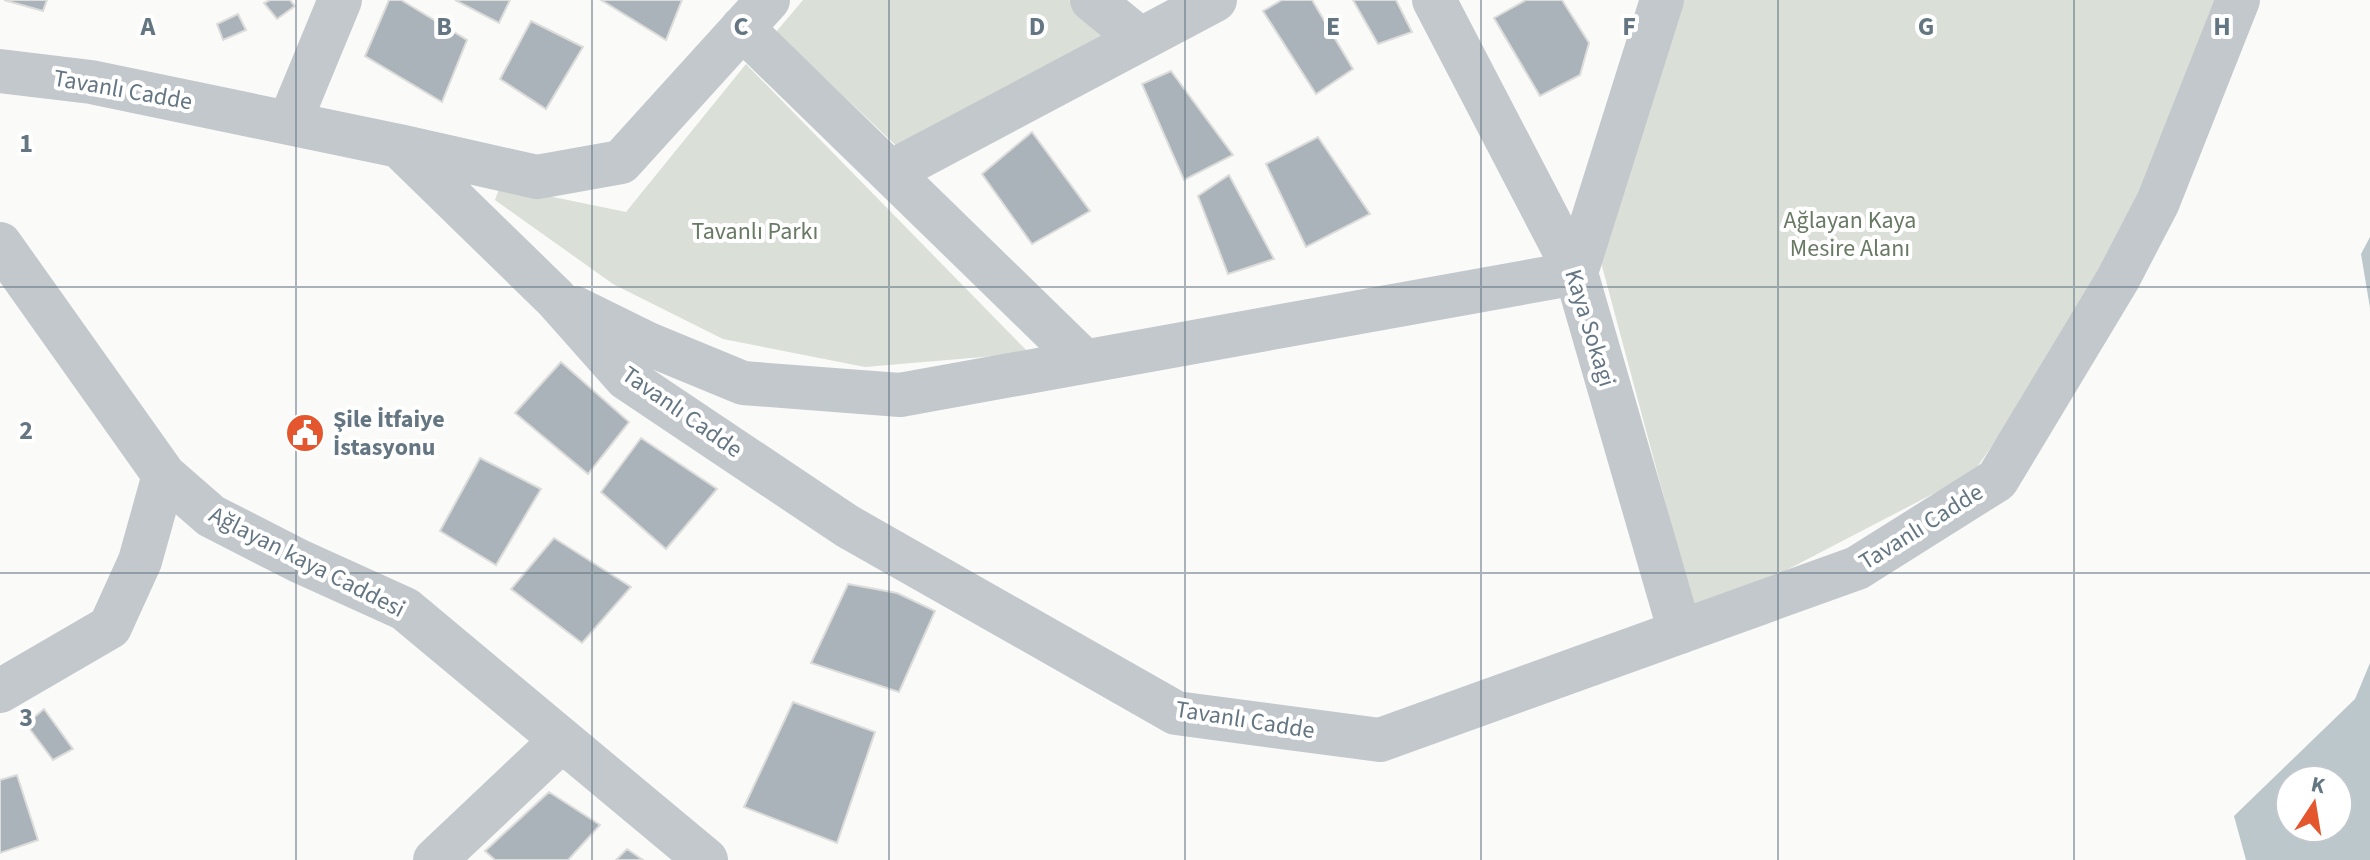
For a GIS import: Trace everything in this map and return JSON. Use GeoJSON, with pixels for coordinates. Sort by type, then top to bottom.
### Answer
{"type":"FeatureCollection","features":[{"type":"Feature","properties":{"kind":"street"},"geometry":{"type":"LineString","coordinates":[[290,121],[340,0]]}},
{"type":"Feature","properties":{"kind":"street"},"geometry":{"type":"LineString","coordinates":[[1092,0],[1140,39]]}},
{"type":"Feature","properties":{"kind":"street"},"geometry":{"type":"LineString","coordinates":[[891,172],[1215,0]]}},
{"type":"Feature","properties":{"kind":"street","name":"Kaya Sokagi"},"geometry":{"type":"LineString","coordinates":[[1434,0],[1576,273],[1680,632]]}},
{"type":"Feature","properties":{"kind":"street"},"geometry":{"type":"LineString","coordinates":[[555,298],[646,343],[743,383],[900,395],[1576,273],[1662,0]]}},
{"type":"Feature","properties":{"kind":"street","name":"Tavanlı Cadde"},"geometry":{"type":"LineString","coordinates":[[0,71],[91,82],[399,146],[555,298],[626,378],[821,508],[1176,713],[1380,740],[1857,568],[1997,480],[2118,279],[2158,202],[2238,0]]}},
{"type":"Feature","properties":{"kind":"street"},"geometry":{"type":"LineString","coordinates":[[399,146],[537,177],[621,162],[755,14],[891,172],[1084,361]]}},
{"type":"Feature","properties":{"kind":"street","name":"Ağlayan kaya Caddesi"},"geometry":{"type":"LineString","coordinates":[[0,244],[164,475],[211,516],[299,561],[405,609],[706,860]]}},
{"type":"Feature","properties":{"kind":"street"},"geometry":{"type":"LineString","coordinates":[[0,691],[110,627],[140,561],[164,475]]}},
{"type":"Feature","properties":{"kind":"street"},"geometry":{"type":"LineString","coordinates":[[435,860],[562,740]]}},
{"type":"Feature","properties":{"kind":"green space"},"geometry":{"type":"Polygon","coordinates":[[[803,0],[1069,0],[1110,35],[906,155],[776,32],[803,0]]]}},
{"type":"Feature","properties":{"kind":"green space","name":"Ağlayan Kaya Mesire Alanı"},"geometry":{"type":"Polygon","coordinates":[[[1679,0],[2221,0],[2135,209],[2023,401],[1973,473],[1706,612],[1692,602],[1594,236],[1679,0]]]}},
{"type":"Feature","properties":{"kind":"green space","name":"Tavanlı Parkı"},"geometry":{"type":"Polygon","coordinates":[[[746,64],[1029,353],[865,367],[723,339],[613,284],[495,200],[500,186],[626,212],[746,64]]]}},
{"type":"Feature","properties":{"kind":"shaded area"},"geometry":{"type":"Polygon","coordinates":[[[2370,237],[2370,308],[2361,254],[2370,237]]]}},
{"type":"Feature","properties":{"kind":"shaded area"},"geometry":{"type":"Polygon","coordinates":[[[2370,663],[2370,860],[2246,860],[2234,816],[2274,777],[2274,844],[2354,844],[2354,764],[2288,764],[2355,699],[2370,663]]]}},
{"type":"Feature","properties":{"kind":"building"},"geometry":{"type":"Polygon","coordinates":[[[4,0],[47,0],[43,11],[4,0]]]}},
{"type":"Feature","properties":{"kind":"building"},"geometry":{"type":"Polygon","coordinates":[[[290,0],[295,6],[277,19],[264,3],[290,0]]]}},
{"type":"Feature","properties":{"kind":"building"},"geometry":{"type":"Polygon","coordinates":[[[389,0],[401,0],[467,40],[442,102],[365,56],[389,0]]]}},
{"type":"Feature","properties":{"kind":"building"},"geometry":{"type":"Polygon","coordinates":[[[455,0],[510,0],[499,23],[455,0]]]}},
{"type":"Feature","properties":{"kind":"building"},"geometry":{"type":"Polygon","coordinates":[[[601,0],[682,0],[666,40],[601,0]]]}},
{"type":"Feature","properties":{"kind":"building"},"geometry":{"type":"Polygon","coordinates":[[[1282,0],[1312,0],[1353,69],[1316,94],[1263,11],[1282,0]]]}},
{"type":"Feature","properties":{"kind":"building"},"geometry":{"type":"Polygon","coordinates":[[[1353,0],[1396,0],[1412,32],[1378,44],[1353,0]]]}},
{"type":"Feature","properties":{"kind":"building"},"geometry":{"type":"Polygon","coordinates":[[[1526,0],[1562,0],[1589,43],[1580,75],[1540,96],[1494,18],[1526,0]]]}},
{"type":"Feature","properties":{"kind":"building"},"geometry":{"type":"Polygon","coordinates":[[[238,14],[246,30],[223,40],[217,24],[238,14]]]}},
{"type":"Feature","properties":{"kind":"building"},"geometry":{"type":"Polygon","coordinates":[[[531,21],[583,47],[546,109],[500,79],[531,21]]]}},
{"type":"Feature","properties":{"kind":"building"},"geometry":{"type":"Polygon","coordinates":[[[1171,71],[1233,155],[1184,180],[1142,84],[1171,71]]]}},
{"type":"Feature","properties":{"kind":"building"},"geometry":{"type":"Polygon","coordinates":[[[1032,132],[1090,211],[1032,244],[982,174],[1032,132]]]}},
{"type":"Feature","properties":{"kind":"building"},"geometry":{"type":"Polygon","coordinates":[[[1318,137],[1370,214],[1306,247],[1266,164],[1318,137]]]}},
{"type":"Feature","properties":{"kind":"building"},"geometry":{"type":"Polygon","coordinates":[[[1229,175],[1274,259],[1228,274],[1198,196],[1229,175]]]}},
{"type":"Feature","properties":{"kind":"building"},"geometry":{"type":"Polygon","coordinates":[[[561,362],[629,422],[588,474],[515,413],[561,362]]]}},
{"type":"Feature","properties":{"kind":"building"},"geometry":{"type":"Polygon","coordinates":[[[641,438],[717,489],[666,549],[601,492],[641,438]]]}},
{"type":"Feature","properties":{"kind":"building"},"geometry":{"type":"Polygon","coordinates":[[[480,458],[541,489],[496,565],[440,531],[480,458]]]}},
{"type":"Feature","properties":{"kind":"building"},"geometry":{"type":"Polygon","coordinates":[[[554,538],[631,587],[582,643],[511,589],[554,538]]]}},
{"type":"Feature","properties":{"kind":"building"},"geometry":{"type":"Polygon","coordinates":[[[848,584],[897,593],[935,611],[899,692],[811,663],[848,584]]]}},
{"type":"Feature","properties":{"kind":"building"},"geometry":{"type":"Polygon","coordinates":[[[793,702],[875,732],[837,843],[744,807],[793,702]]]}},
{"type":"Feature","properties":{"kind":"building"},"geometry":{"type":"Polygon","coordinates":[[[44,709],[73,749],[53,760],[26,724],[44,709]]]}},
{"type":"Feature","properties":{"kind":"building"},"geometry":{"type":"Polygon","coordinates":[[[17,775],[38,840],[0,853],[0,780],[17,775]]]}},
{"type":"Feature","properties":{"kind":"building"},"geometry":{"type":"Polygon","coordinates":[[[549,792],[600,825],[568,860],[495,860],[485,851],[549,792]]]}},
{"type":"Feature","properties":{"kind":"building"},"geometry":{"type":"Polygon","coordinates":[[[627,849],[643,860],[616,860],[627,849]]]}},
{"type":"Feature","properties":{"kind":"place","name":"Şile İtfaiye İstasyonu"},"geometry":{"type":"Point","coordinates":[305,433]}}]}
